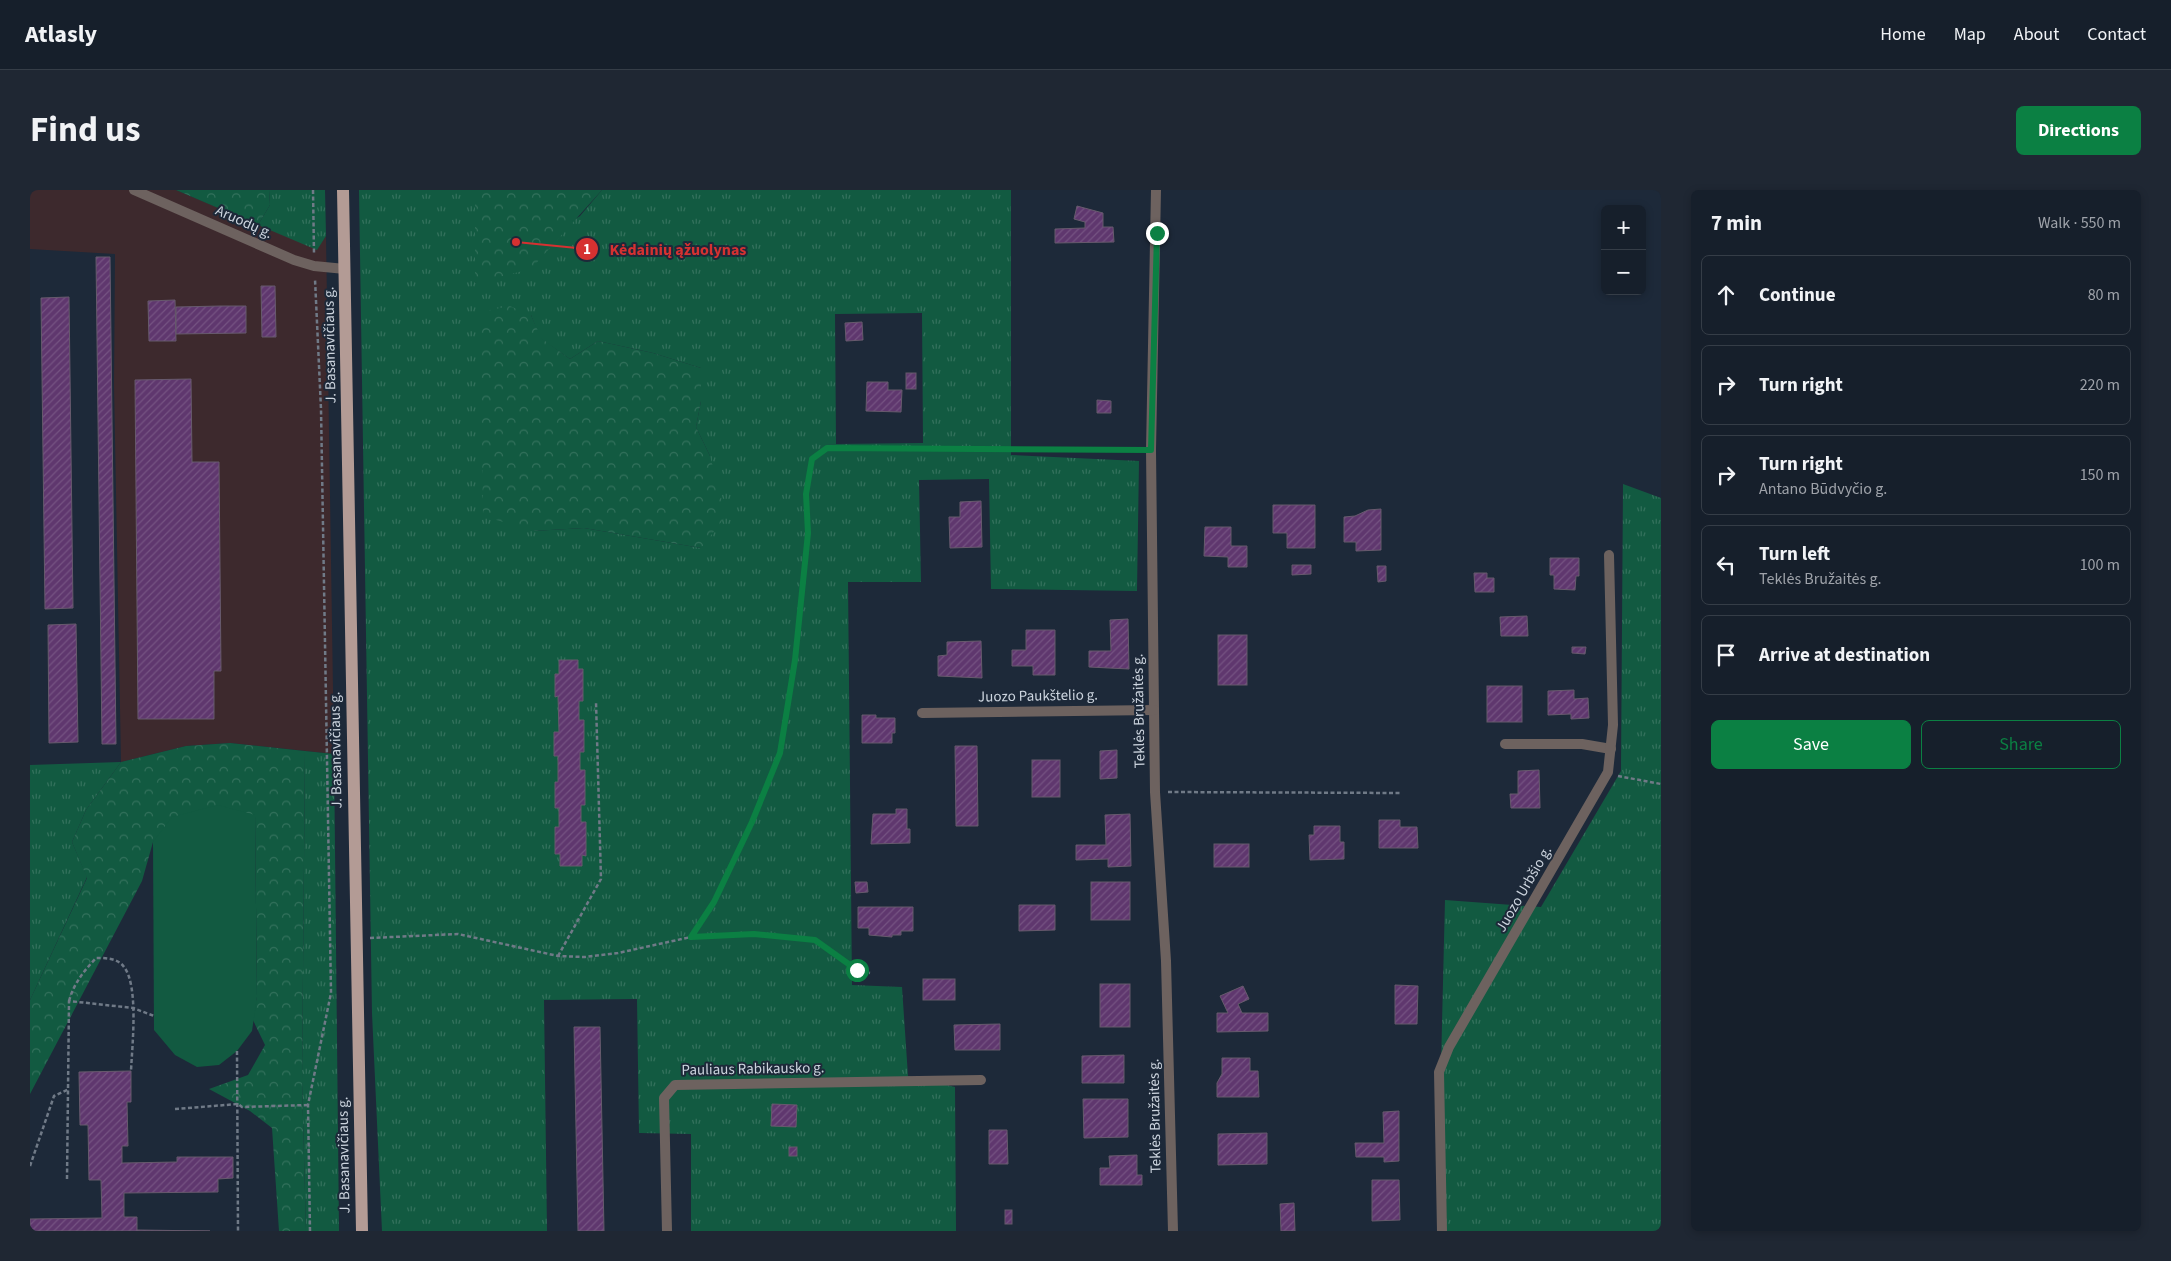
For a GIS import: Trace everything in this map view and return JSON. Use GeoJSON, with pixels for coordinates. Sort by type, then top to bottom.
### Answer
{"type":"FeatureCollection","features":[{"type":"Feature","properties":{"kind":"main road","name":"J. Basanavičiaus g."},"geometry":{"type":"LineString","coordinates":[[343,190],[362,1231]]}},
{"type":"Feature","properties":{"kind":"street","name":"Aruodų g."},"geometry":{"type":"LineString","coordinates":[[134,190],[294,260],[314,266],[345,269]]}},
{"type":"Feature","properties":{"kind":"street","name":"Teklės Bružaitės g."},"geometry":{"type":"LineString","coordinates":[[1156,190],[1151,450],[1155,792],[1166,961],[1173,1231]]}},
{"type":"Feature","properties":{"kind":"street","name":"Juozo Urbšio g."},"geometry":{"type":"LineString","coordinates":[[1442,1231],[1439,1072],[1449,1047],[1608,772],[1613,725],[1609,555]]}},
{"type":"Feature","properties":{"kind":"street","name":"Juozo Paukštelio g."},"geometry":{"type":"LineString","coordinates":[[922,713],[1154,710]]}},
{"type":"Feature","properties":{"kind":"street"},"geometry":{"type":"LineString","coordinates":[[1505,744],[1568,743],[1611,749]]}},
{"type":"Feature","properties":{"kind":"street","name":"Pauliaus Rabikausko g."},"geometry":{"type":"LineString","coordinates":[[667,1231],[664,1098],[675,1085],[981,1080]]}},
{"type":"Feature","properties":{"kind":"path"},"geometry":{"type":"LineString","coordinates":[[310,1231],[308,1105],[331,993],[321,417],[314,266],[313,190]]}},
{"type":"Feature","properties":{"kind":"path"},"geometry":{"type":"LineString","coordinates":[[691,937],[714,902],[752,822],[780,753],[795,660],[808,533],[806,494],[812,459],[827,448],[1151,450]]}},
{"type":"Feature","properties":{"kind":"path"},"geometry":{"type":"LineString","coordinates":[[558,956],[601,879],[596,702]]}},
{"type":"Feature","properties":{"kind":"path"},"geometry":{"type":"LineString","coordinates":[[1608,772],[1635,781],[1661,784]]}},
{"type":"Feature","properties":{"kind":"path"},"geometry":{"type":"LineString","coordinates":[[1155,792],[1402,792]]}},
{"type":"Feature","properties":{"kind":"path"},"geometry":{"type":"LineString","coordinates":[[356,938],[458,934],[558,956],[585,957],[618,953],[691,937],[754,934],[815,940],[857,970],[870,973]]}},
{"type":"Feature","properties":{"kind":"path"},"geometry":{"type":"LineString","coordinates":[[67,1179],[69,1001],[72,988],[96,958],[112,958],[124,966],[130,977],[133,1008],[131,1071]]}},
{"type":"Feature","properties":{"kind":"path"},"geometry":{"type":"LineString","coordinates":[[69,1001],[133,1008],[154,1016]]}},
{"type":"Feature","properties":{"kind":"path"},"geometry":{"type":"LineString","coordinates":[[237,1052],[238,1231]]}},
{"type":"Feature","properties":{"kind":"path"},"geometry":{"type":"LineString","coordinates":[[30,1166],[54,1096],[69,1089]]}},
{"type":"Feature","properties":{"kind":"path"},"geometry":{"type":"LineString","coordinates":[[175,1109],[238,1104],[242,1107],[308,1105]]}},
{"type":"Feature","properties":{"kind":"shaded area"},"geometry":{"type":"Polygon","coordinates":[[[30,190],[176,190],[317,249],[326,236],[334,754],[230,743],[186,746],[121,762],[114,385],[115,254],[30,249],[30,190]]]}},
{"type":"Feature","properties":{"kind":"green space"},"geometry":{"type":"Polygon","coordinates":[[[176,190],[269,190],[270,205],[258,225],[176,190]]]}},
{"type":"Feature","properties":{"kind":"green space"},"geometry":{"type":"Polygon","coordinates":[[[269,190],[325,190],[326,236],[317,250],[258,225],[270,205],[269,190]]]}},
{"type":"Feature","properties":{"kind":"green space"},"geometry":{"type":"Polygon","coordinates":[[[359,190],[475,190],[475,283],[580,216],[602,190],[1011,190],[1011,455],[1139,461],[1137,591],[991,589],[989,479],[919,480],[921,582],[848,582],[852,985],[902,987],[908,1076],[955,1087],[956,1231],[691,1231],[691,1134],[639,1133],[637,999],[544,1000],[547,1231],[382,1231],[372,1013],[359,190]],[[922,313],[835,314],[836,444],[923,443],[922,313]],[[531,315],[533,531],[584,528],[701,548],[710,456],[696,427],[701,401],[701,368],[653,353],[598,341],[570,359],[540,338],[531,315]]]}},
{"type":"Feature","properties":{"kind":"green space"},"geometry":{"type":"Polygon","coordinates":[[[475,190],[602,190],[531,269],[475,283],[475,190]]]}},
{"type":"Feature","properties":{"kind":"green space"},"geometry":{"type":"Polygon","coordinates":[[[510,306],[531,315],[541,338],[570,359],[598,341],[653,353],[701,368],[701,401],[696,427],[710,456],[726,516],[701,548],[584,528],[533,531],[483,516],[480,312],[510,306]]]}},
{"type":"Feature","properties":{"kind":"green space"},"geometry":{"type":"Polygon","coordinates":[[[1623,484],[1661,498],[1661,1231],[1437,1231],[1445,900],[1541,907],[1621,771],[1623,484]]]}},
{"type":"Feature","properties":{"kind":"green space"},"geometry":{"type":"Polygon","coordinates":[[[230,743],[305,751],[302,1081],[306,1231],[279,1231],[272,1128],[250,1111],[209,1089],[248,1075],[265,1045],[252,1018],[257,997],[255,815],[153,842],[142,881],[30,1094],[30,1000],[87,878],[72,842],[86,810],[121,762],[186,746],[230,743]]]}},
{"type":"Feature","properties":{"kind":"green space"},"geometry":{"type":"Polygon","coordinates":[[[305,751],[334,754],[339,1231],[306,1231],[302,1081],[305,751]]]}},
{"type":"Feature","properties":{"kind":"green space"},"geometry":{"type":"Polygon","coordinates":[[[121,762],[86,810],[72,842],[87,877],[30,1000],[30,765],[121,762]]]}},
{"type":"Feature","properties":{"kind":"green space"},"geometry":{"type":"Polygon","coordinates":[[[218,805],[255,815],[257,997],[252,1031],[237,1051],[219,1065],[197,1067],[175,1055],[154,1030],[153,842],[172,817],[218,805]]]}},
{"type":"Feature","properties":{"kind":"building"},"geometry":{"type":"Polygon","coordinates":[[[1077,206],[1103,213],[1103,227],[1113,227],[1114,242],[1055,243],[1055,229],[1085,228],[1085,222],[1074,219],[1077,206]]]}},
{"type":"Feature","properties":{"kind":"building"},"geometry":{"type":"Polygon","coordinates":[[[96,257],[110,257],[116,744],[102,744],[96,257]]]}},
{"type":"Feature","properties":{"kind":"building"},"geometry":{"type":"Polygon","coordinates":[[[261,286],[275,286],[276,337],[262,337],[261,286]]]}},
{"type":"Feature","properties":{"kind":"building"},"geometry":{"type":"Polygon","coordinates":[[[69,297],[73,608],[45,609],[41,298],[69,297]]]}},
{"type":"Feature","properties":{"kind":"building"},"geometry":{"type":"Polygon","coordinates":[[[175,300],[176,341],[149,341],[148,301],[175,300]]]}},
{"type":"Feature","properties":{"kind":"building"},"geometry":{"type":"Polygon","coordinates":[[[246,306],[246,333],[176,334],[176,307],[246,306]]]}},
{"type":"Feature","properties":{"kind":"building"},"geometry":{"type":"Polygon","coordinates":[[[862,322],[863,340],[846,341],[845,323],[862,322]]]}},
{"type":"Feature","properties":{"kind":"building"},"geometry":{"type":"Polygon","coordinates":[[[906,373],[916,373],[916,389],[906,389],[906,373]]]}},
{"type":"Feature","properties":{"kind":"building"},"geometry":{"type":"Polygon","coordinates":[[[191,379],[192,462],[219,462],[221,671],[214,671],[214,719],[138,719],[135,380],[191,379]]]}},
{"type":"Feature","properties":{"kind":"building"},"geometry":{"type":"Polygon","coordinates":[[[867,382],[888,382],[888,390],[902,390],[901,412],[866,411],[867,382]]]}},
{"type":"Feature","properties":{"kind":"building"},"geometry":{"type":"Polygon","coordinates":[[[1097,400],[1111,401],[1111,413],[1097,413],[1097,400]]]}},
{"type":"Feature","properties":{"kind":"building"},"geometry":{"type":"Polygon","coordinates":[[[981,501],[982,547],[950,548],[949,517],[960,517],[960,502],[981,501]]]}},
{"type":"Feature","properties":{"kind":"building"},"geometry":{"type":"Polygon","coordinates":[[[1273,505],[1315,505],[1315,548],[1287,548],[1287,533],[1273,533],[1273,505]]]}},
{"type":"Feature","properties":{"kind":"building"},"geometry":{"type":"Polygon","coordinates":[[[1381,509],[1381,550],[1356,551],[1356,542],[1344,542],[1344,517],[1355,516],[1368,510],[1381,509]]]}},
{"type":"Feature","properties":{"kind":"building"},"geometry":{"type":"Polygon","coordinates":[[[1205,527],[1231,527],[1231,546],[1247,546],[1247,567],[1228,567],[1228,557],[1204,556],[1205,527]]]}},
{"type":"Feature","properties":{"kind":"building"},"geometry":{"type":"Polygon","coordinates":[[[1550,558],[1579,558],[1579,576],[1576,576],[1575,590],[1554,589],[1554,575],[1550,575],[1550,558]]]}},
{"type":"Feature","properties":{"kind":"building"},"geometry":{"type":"Polygon","coordinates":[[[1292,565],[1311,565],[1311,574],[1292,575],[1292,565]]]}},
{"type":"Feature","properties":{"kind":"building"},"geometry":{"type":"Polygon","coordinates":[[[1377,566],[1386,566],[1386,581],[1378,582],[1377,566]]]}},
{"type":"Feature","properties":{"kind":"building"},"geometry":{"type":"Polygon","coordinates":[[[1474,573],[1487,573],[1487,578],[1494,578],[1494,592],[1475,592],[1474,573]]]}},
{"type":"Feature","properties":{"kind":"building"},"geometry":{"type":"Polygon","coordinates":[[[1527,616],[1528,636],[1501,636],[1500,617],[1527,616]]]}},
{"type":"Feature","properties":{"kind":"building"},"geometry":{"type":"Polygon","coordinates":[[[1128,619],[1129,669],[1089,667],[1089,651],[1111,651],[1110,620],[1128,619]]]}},
{"type":"Feature","properties":{"kind":"building"},"geometry":{"type":"Polygon","coordinates":[[[76,624],[78,742],[49,743],[48,625],[76,624]]]}},
{"type":"Feature","properties":{"kind":"building"},"geometry":{"type":"Polygon","coordinates":[[[1026,630],[1055,630],[1055,675],[1033,675],[1033,666],[1012,666],[1012,650],[1026,650],[1026,630]]]}},
{"type":"Feature","properties":{"kind":"building"},"geometry":{"type":"Polygon","coordinates":[[[1218,635],[1247,635],[1247,685],[1218,685],[1218,635]]]}},
{"type":"Feature","properties":{"kind":"building"},"geometry":{"type":"Polygon","coordinates":[[[981,641],[982,678],[938,676],[938,656],[947,655],[947,642],[981,641]]]}},
{"type":"Feature","properties":{"kind":"building"},"geometry":{"type":"Polygon","coordinates":[[[1572,647],[1586,647],[1585,654],[1572,653],[1572,647]]]}},
{"type":"Feature","properties":{"kind":"building"},"geometry":{"type":"Polygon","coordinates":[[[559,660],[578,660],[578,669],[583,669],[583,701],[579,701],[579,720],[584,720],[584,752],[580,752],[580,770],[585,770],[585,805],[581,805],[581,822],[586,822],[586,856],[582,855],[582,866],[560,866],[560,854],[555,854],[555,827],[559,827],[559,808],[555,808],[558,756],[554,756],[554,732],[559,732],[558,696],[555,697],[555,674],[559,674],[559,660]]]}},
{"type":"Feature","properties":{"kind":"building"},"geometry":{"type":"Polygon","coordinates":[[[1487,686],[1522,686],[1522,722],[1487,722],[1487,686]]]}},
{"type":"Feature","properties":{"kind":"building"},"geometry":{"type":"Polygon","coordinates":[[[1574,690],[1574,699],[1588,698],[1589,718],[1571,719],[1571,714],[1548,715],[1548,691],[1574,690]]]}},
{"type":"Feature","properties":{"kind":"building"},"geometry":{"type":"Polygon","coordinates":[[[862,715],[876,715],[876,718],[895,718],[895,733],[892,733],[892,743],[862,743],[862,715]]]}},
{"type":"Feature","properties":{"kind":"building"},"geometry":{"type":"Polygon","coordinates":[[[955,746],[977,746],[978,826],[956,826],[955,746]]]}},
{"type":"Feature","properties":{"kind":"building"},"geometry":{"type":"Polygon","coordinates":[[[1117,750],[1117,778],[1100,779],[1100,751],[1117,750]]]}},
{"type":"Feature","properties":{"kind":"building"},"geometry":{"type":"Polygon","coordinates":[[[1032,760],[1060,760],[1060,797],[1032,797],[1032,760]]]}},
{"type":"Feature","properties":{"kind":"building"},"geometry":{"type":"Polygon","coordinates":[[[1539,770],[1540,808],[1511,808],[1510,794],[1518,794],[1518,771],[1539,770]]]}},
{"type":"Feature","properties":{"kind":"building"},"geometry":{"type":"Polygon","coordinates":[[[896,809],[907,809],[907,829],[910,829],[910,843],[871,844],[873,814],[896,814],[896,809]]]}},
{"type":"Feature","properties":{"kind":"building"},"geometry":{"type":"Polygon","coordinates":[[[1130,814],[1131,866],[1108,867],[1108,859],[1076,860],[1076,845],[1106,845],[1105,815],[1130,814]]]}},
{"type":"Feature","properties":{"kind":"building"},"geometry":{"type":"Polygon","coordinates":[[[1379,820],[1400,820],[1400,827],[1417,827],[1418,848],[1379,848],[1379,820]]]}},
{"type":"Feature","properties":{"kind":"building"},"geometry":{"type":"Polygon","coordinates":[[[1314,826],[1340,826],[1340,842],[1344,842],[1344,859],[1310,860],[1309,835],[1314,835],[1314,826]]]}},
{"type":"Feature","properties":{"kind":"building"},"geometry":{"type":"Polygon","coordinates":[[[1214,844],[1249,844],[1249,867],[1214,867],[1214,844]]]}},
{"type":"Feature","properties":{"kind":"building"},"geometry":{"type":"Polygon","coordinates":[[[855,882],[867,882],[868,892],[856,893],[855,882]]]}},
{"type":"Feature","properties":{"kind":"building"},"geometry":{"type":"Polygon","coordinates":[[[1091,882],[1130,882],[1130,920],[1091,920],[1091,882]]]}},
{"type":"Feature","properties":{"kind":"building"},"geometry":{"type":"Polygon","coordinates":[[[1019,905],[1055,905],[1055,930],[1019,931],[1019,905]]]}},
{"type":"Feature","properties":{"kind":"building"},"geometry":{"type":"Polygon","coordinates":[[[858,907],[913,907],[913,931],[901,931],[901,935],[892,935],[892,937],[869,935],[869,928],[858,928],[858,907]]]}},
{"type":"Feature","properties":{"kind":"building"},"geometry":{"type":"Polygon","coordinates":[[[923,979],[955,979],[955,1000],[923,1000],[923,979]]]}},
{"type":"Feature","properties":{"kind":"building"},"geometry":{"type":"Polygon","coordinates":[[[1100,984],[1130,984],[1130,1027],[1100,1027],[1100,984]]]}},
{"type":"Feature","properties":{"kind":"building"},"geometry":{"type":"Polygon","coordinates":[[[1395,985],[1418,986],[1417,1024],[1395,1024],[1395,985]]]}},
{"type":"Feature","properties":{"kind":"building"},"geometry":{"type":"Polygon","coordinates":[[[1243,986],[1249,999],[1238,1004],[1242,1013],[1268,1013],[1268,1031],[1217,1032],[1217,1013],[1228,1013],[1220,996],[1243,986]]]}},
{"type":"Feature","properties":{"kind":"building"},"geometry":{"type":"Polygon","coordinates":[[[1000,1024],[1000,1050],[955,1050],[954,1025],[1000,1024]]]}},
{"type":"Feature","properties":{"kind":"building"},"geometry":{"type":"Polygon","coordinates":[[[574,1027],[600,1027],[604,1231],[578,1231],[574,1027]]]}},
{"type":"Feature","properties":{"kind":"building"},"geometry":{"type":"Polygon","coordinates":[[[1124,1055],[1124,1083],[1082,1083],[1082,1056],[1124,1055]]]}},
{"type":"Feature","properties":{"kind":"building"},"geometry":{"type":"Polygon","coordinates":[[[1222,1058],[1250,1058],[1250,1071],[1258,1071],[1259,1097],[1217,1097],[1217,1083],[1222,1074],[1222,1058]]]}},
{"type":"Feature","properties":{"kind":"building"},"geometry":{"type":"Polygon","coordinates":[[[131,1071],[131,1102],[127,1102],[128,1146],[122,1146],[122,1163],[177,1162],[177,1157],[233,1157],[233,1178],[218,1179],[218,1192],[124,1193],[124,1217],[137,1217],[137,1230],[210,1231],[30,1231],[30,1219],[102,1218],[101,1180],[89,1180],[88,1125],[80,1125],[79,1072],[131,1071]]]}},
{"type":"Feature","properties":{"kind":"building"},"geometry":{"type":"Polygon","coordinates":[[[1083,1099],[1128,1099],[1128,1137],[1084,1138],[1083,1099]]]}},
{"type":"Feature","properties":{"kind":"building"},"geometry":{"type":"Polygon","coordinates":[[[772,1104],[797,1105],[796,1127],[771,1126],[772,1104]]]}},
{"type":"Feature","properties":{"kind":"building"},"geometry":{"type":"Polygon","coordinates":[[[1399,1111],[1399,1161],[1384,1162],[1384,1157],[1356,1157],[1355,1143],[1384,1143],[1383,1112],[1399,1111]]]}},
{"type":"Feature","properties":{"kind":"building"},"geometry":{"type":"Polygon","coordinates":[[[989,1130],[1007,1130],[1008,1164],[989,1164],[989,1130]]]}},
{"type":"Feature","properties":{"kind":"building"},"geometry":{"type":"Polygon","coordinates":[[[1267,1133],[1267,1164],[1218,1165],[1218,1134],[1267,1133]]]}},
{"type":"Feature","properties":{"kind":"building"},"geometry":{"type":"Polygon","coordinates":[[[789,1147],[797,1147],[797,1156],[789,1156],[789,1147]]]}},
{"type":"Feature","properties":{"kind":"building"},"geometry":{"type":"Polygon","coordinates":[[[1137,1155],[1137,1175],[1142,1175],[1142,1185],[1100,1185],[1100,1168],[1110,1168],[1109,1156],[1137,1155]]]}},
{"type":"Feature","properties":{"kind":"building"},"geometry":{"type":"Polygon","coordinates":[[[1372,1180],[1399,1180],[1400,1220],[1372,1221],[1372,1180]]]}},
{"type":"Feature","properties":{"kind":"building"},"geometry":{"type":"Polygon","coordinates":[[[1294,1203],[1295,1231],[1281,1231],[1280,1204],[1294,1203]]]}},
{"type":"Feature","properties":{"kind":"building"},"geometry":{"type":"Polygon","coordinates":[[[1005,1210],[1012,1210],[1012,1224],[1005,1224],[1005,1210]]]}},
{"type":"Feature","properties":{"kind":"place","name":"Kėdainių ąžuolynas"},"geometry":{"type":"Point","coordinates":[516,242]}},
{"type":"Feature","properties":{"kind":"route"},"geometry":{"type":"LineString","coordinates":[[857,970],[815,940],[754,934],[691,937],[714,902],[752,822],[780,753],[795,660],[808,533],[806,494],[812,459],[827,448],[1151,450],[1157,233]]}}]}
